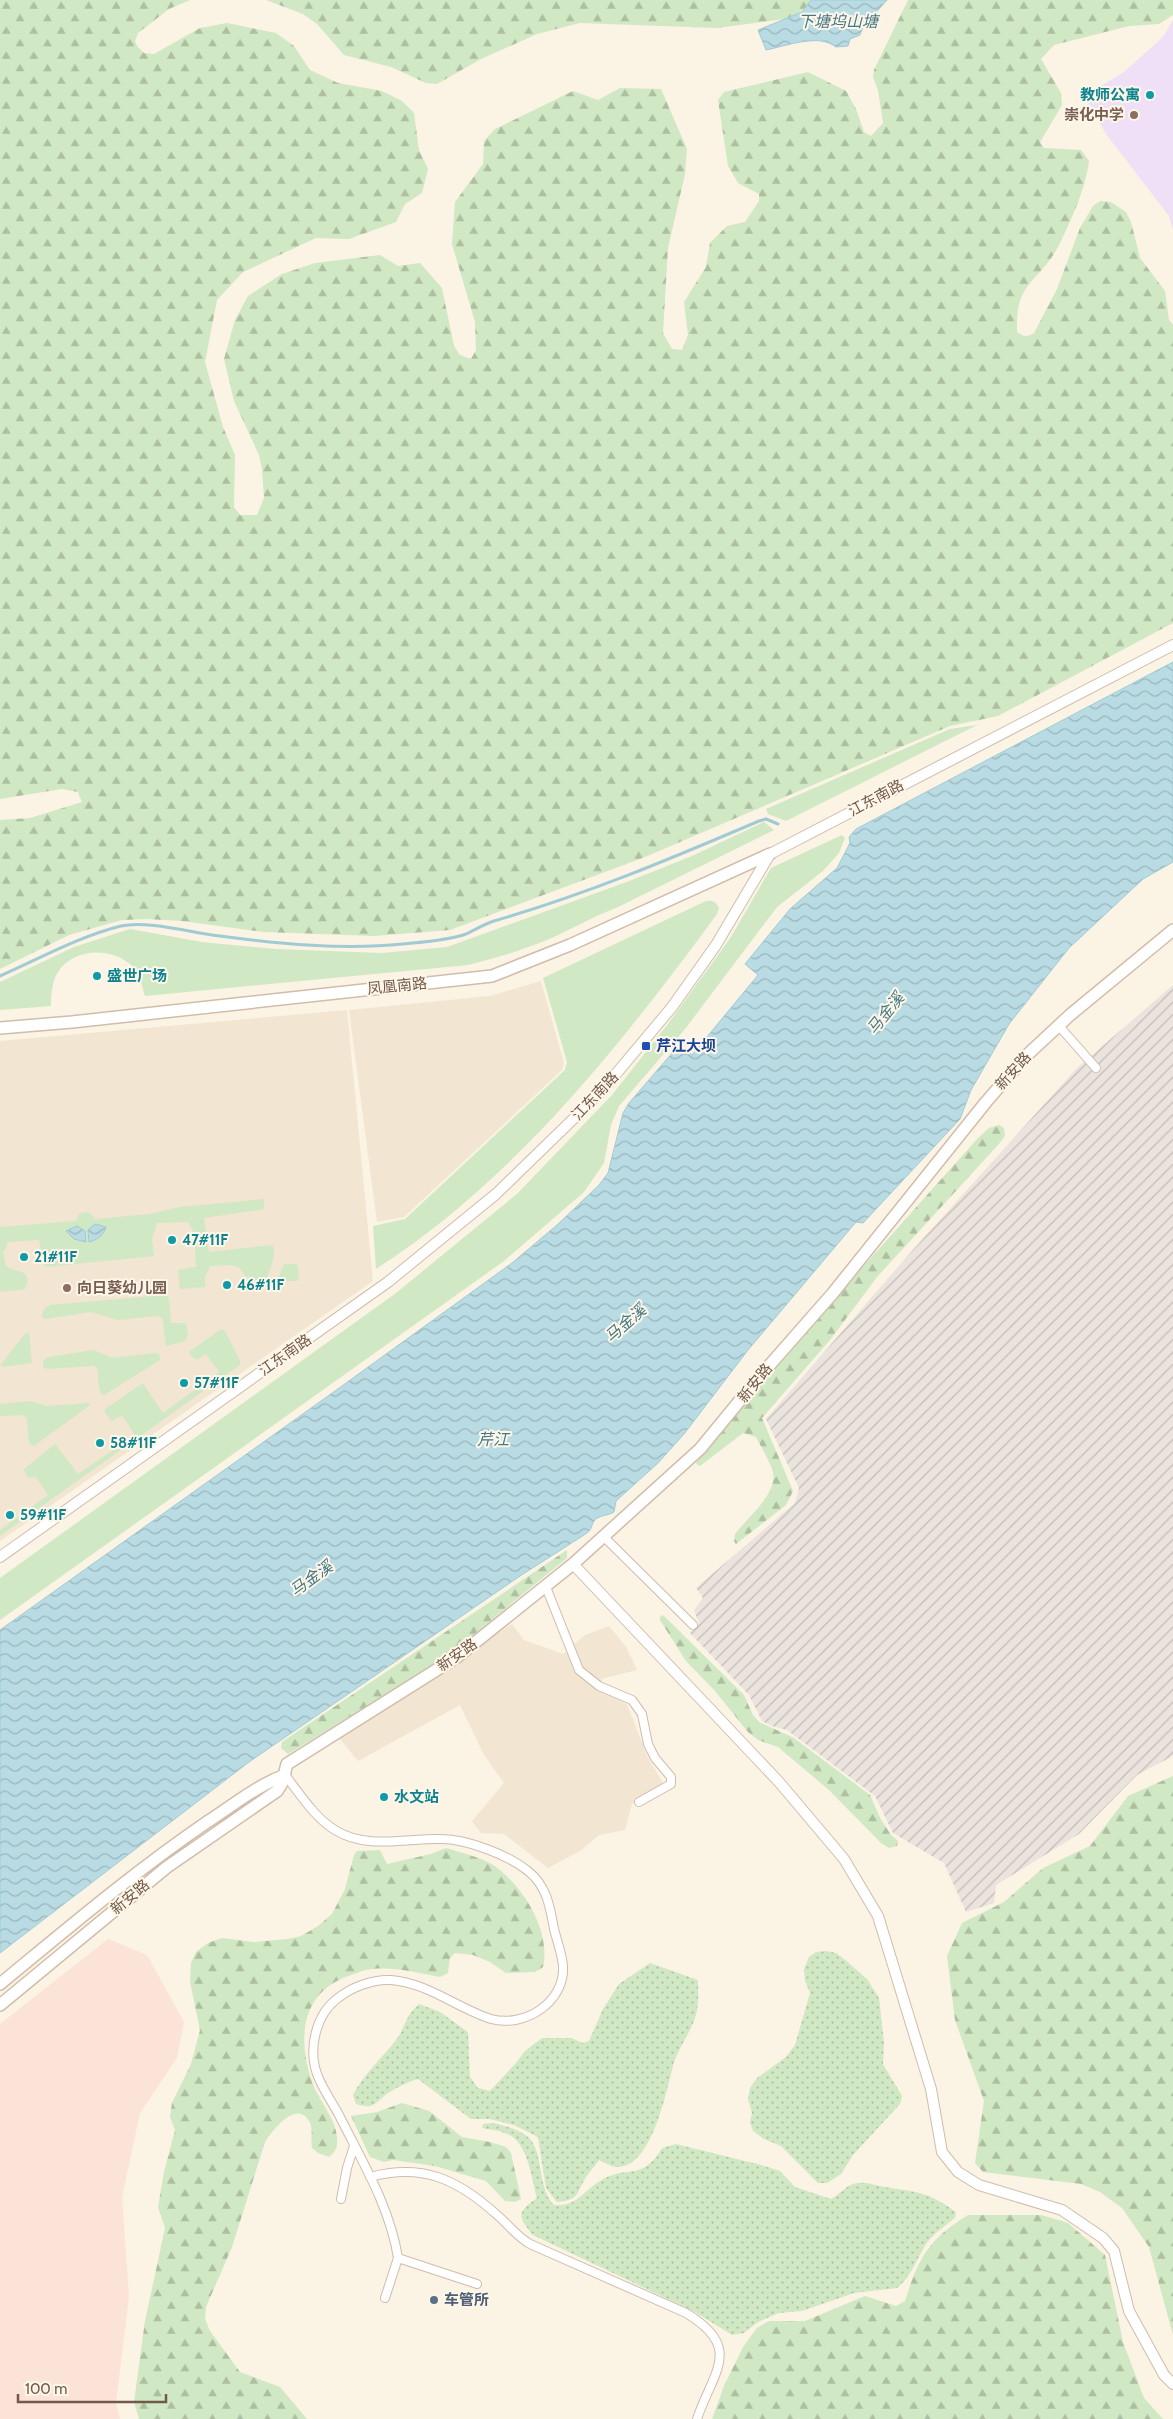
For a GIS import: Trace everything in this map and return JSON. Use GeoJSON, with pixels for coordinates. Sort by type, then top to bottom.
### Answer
{"type":"FeatureCollection","features":[{"type":"Feature","properties":{"kind":"main road","name":"凤凰南路"},"geometry":{"type":"LineString","coordinates":[[0,1028],[492,976],[570,945],[770,854]]}},
{"type":"Feature","properties":{"kind":"main road","name":"新安路"},"geometry":{"type":"LineString","coordinates":[[0,2005],[167,1867],[277,1791],[285,1775],[284,1768],[287,1764],[457,1657],[546,1587],[604,1537],[700,1449],[760,1376],[833,1293],[986,1102],[1026,1056],[1173,930]]}},
{"type":"Feature","properties":{"kind":"main road","name":"新安路"},"geometry":{"type":"LineString","coordinates":[[0,1984],[171,1847],[245,1796],[272,1780],[285,1775]]}},
{"type":"Feature","properties":{"kind":"street","name":"江东南路"},"geometry":{"type":"LineString","coordinates":[[0,1557],[388,1282],[496,1194],[600,1093],[672,1007],[716,945],[770,854],[1173,645]]}},
{"type":"Feature","properties":{"kind":"street"},"geometry":{"type":"LineString","coordinates":[[1059,1026],[1096,1068]]}},
{"type":"Feature","properties":{"kind":"street"},"geometry":{"type":"LineString","coordinates":[[604,1537],[693,1625]]}},
{"type":"Feature","properties":{"kind":"street"},"geometry":{"type":"LineString","coordinates":[[574,1564],[779,1782],[844,1859],[878,1916],[931,2089],[942,2152],[958,2172],[979,2185],[1062,2210],[1103,2238],[1114,2251],[1129,2311],[1164,2375],[1173,2384]]}},
{"type":"Feature","properties":{"kind":"street"},"geometry":{"type":"LineString","coordinates":[[546,1587],[579,1670],[599,1686],[632,1700],[642,1714],[648,1744],[655,1758],[671,1777],[671,1784],[666,1789],[639,1802]]}},
{"type":"Feature","properties":{"kind":"street"},"geometry":{"type":"LineString","coordinates":[[285,1775],[322,1821],[355,1840],[372,1842],[444,1839],[490,1850],[528,1871],[539,1881],[548,1896],[563,1967],[559,1986],[550,2002],[540,2011],[513,2021],[496,2020],[479,2015],[418,1986],[389,1980],[363,1985],[347,1992],[332,2002],[318,2020],[313,2046],[316,2073],[385,2208],[395,2239],[398,2258],[385,2298]]}},
{"type":"Feature","properties":{"kind":"street"},"geometry":{"type":"LineString","coordinates":[[341,2199],[347,2168],[354,2146]]}},
{"type":"Feature","properties":{"kind":"street"},"geometry":{"type":"LineString","coordinates":[[370,2177],[388,2172],[417,2173],[442,2178],[459,2185],[468,2190],[498,2215],[517,2236],[530,2244],[686,2313],[701,2322],[718,2343],[721,2360],[697,2419]]}},
{"type":"Feature","properties":{"kind":"street"},"geometry":{"type":"LineString","coordinates":[[398,2258],[477,2284]]}},
{"type":"Feature","properties":{"kind":"shaded area","name":"崇化中学"},"geometry":{"type":"Polygon","coordinates":[[[1173,20],[1173,230],[1169,216],[1106,134],[1084,96],[1124,72],[1163,37],[1173,20]]]}},
{"type":"Feature","properties":{"kind":"shaded area"},"geometry":{"type":"Polygon","coordinates":[[[541,981],[564,1063],[562,1070],[404,1217],[377,1222],[349,1010],[490,996],[541,981]]]}},
{"type":"Feature","properties":{"kind":"shaded area"},"geometry":{"type":"Polygon","coordinates":[[[1173,985],[1173,1756],[1137,1775],[1079,1834],[996,1885],[994,1903],[966,1912],[944,1863],[893,1833],[875,1796],[787,1730],[762,1721],[749,1695],[690,1633],[699,1623],[694,1610],[703,1598],[696,1588],[795,1503],[799,1488],[766,1419],[911,1252],[1076,1069],[1173,985]]]}},
{"type":"Feature","properties":{"kind":"shaded area"},"geometry":{"type":"Polygon","coordinates":[[[347,1010],[373,1281],[0,1541],[0,1041],[347,1010]]]}},
{"type":"Feature","properties":{"kind":"shaded area"},"geometry":{"type":"Polygon","coordinates":[[[512,1624],[524,1640],[563,1654],[585,1635],[609,1626],[626,1647],[637,1670],[601,1679],[605,1693],[627,1704],[647,1756],[663,1783],[632,1804],[625,1830],[599,1835],[580,1851],[548,1868],[504,1834],[481,1833],[472,1821],[504,1783],[483,1753],[460,1705],[358,1761],[340,1739],[512,1624]]]}},
{"type":"Feature","properties":{"kind":"shaded area"},"geometry":{"type":"Polygon","coordinates":[[[108,1939],[147,1955],[184,2022],[177,2058],[140,2113],[122,2197],[129,2296],[116,2403],[120,2419],[0,2419],[0,2024],[108,1939]]]}},
{"type":"Feature","properties":{"kind":"green space"},"geometry":{"type":"Polygon","coordinates":[[[0,0],[190,0],[169,9],[138,33],[135,41],[144,53],[154,54],[200,28],[227,23],[276,33],[294,46],[310,70],[338,83],[382,91],[402,101],[414,113],[419,150],[428,169],[422,193],[405,204],[396,222],[349,239],[316,238],[243,272],[217,300],[205,362],[223,427],[235,455],[234,507],[240,515],[257,515],[264,498],[262,469],[259,455],[234,401],[224,359],[235,320],[248,296],[282,274],[315,263],[380,255],[398,266],[420,263],[442,288],[454,346],[460,355],[471,359],[476,350],[475,322],[452,244],[455,202],[483,164],[484,141],[495,129],[573,91],[598,100],[620,88],[661,89],[687,149],[685,174],[668,248],[663,333],[672,349],[682,350],[688,335],[684,302],[706,267],[710,243],[727,226],[745,222],[759,201],[759,194],[738,183],[728,166],[718,100],[724,92],[808,72],[846,91],[856,109],[864,132],[871,136],[883,123],[878,90],[873,77],[874,70],[908,0],[1173,0],[1173,15],[1159,24],[1129,26],[1054,45],[1041,59],[1061,93],[1062,105],[1040,142],[1044,148],[1081,150],[1089,161],[1081,193],[1059,245],[1044,268],[1024,291],[1017,315],[1017,332],[1026,336],[1034,333],[1057,289],[1080,228],[1093,206],[1100,201],[1111,202],[1126,212],[1131,222],[1140,258],[1165,291],[1169,320],[1173,325],[1173,623],[998,716],[950,726],[645,857],[450,930],[374,936],[264,932],[182,921],[122,920],[69,935],[0,969],[0,820],[30,818],[82,802],[78,792],[62,789],[0,799],[0,0]]]}},
{"type":"Feature","properties":{"kind":"green space"},"geometry":{"type":"Polygon","coordinates":[[[266,0],[815,0],[792,18],[717,28],[580,23],[537,34],[481,59],[437,84],[426,83],[391,67],[344,55],[317,24],[303,14],[266,0]]]}},
{"type":"Feature","properties":{"kind":"green space"},"geometry":{"type":"Polygon","coordinates":[[[977,725],[786,821],[768,814],[766,809],[950,729],[977,725]]]}},
{"type":"Feature","properties":{"kind":"green space"},"geometry":{"type":"Polygon","coordinates":[[[764,822],[774,830],[618,907],[554,937],[511,953],[468,965],[145,996],[139,977],[133,967],[125,960],[105,953],[94,953],[74,958],[58,972],[53,984],[51,1006],[0,1010],[0,982],[74,947],[130,929],[202,942],[275,949],[382,953],[447,947],[632,880],[692,856],[764,822]]]}},
{"type":"Feature","properties":{"kind":"green space"},"geometry":{"type":"Polygon","coordinates":[[[842,835],[845,838],[839,853],[823,871],[777,907],[685,1029],[619,1106],[611,1125],[604,1163],[584,1192],[504,1261],[0,1620],[0,1578],[396,1293],[517,1194],[612,1095],[668,1024],[731,937],[771,868],[842,835]]]}},
{"type":"Feature","properties":{"kind":"green space"},"geometry":{"type":"Polygon","coordinates":[[[706,901],[712,901],[717,904],[719,908],[717,914],[603,1061],[562,1107],[519,1152],[474,1194],[427,1233],[376,1269],[373,1226],[405,1219],[565,1070],[567,1062],[543,978],[706,901]]]}},
{"type":"Feature","properties":{"kind":"green space"},"geometry":{"type":"Polygon","coordinates":[[[999,1125],[1004,1128],[1005,1136],[998,1145],[877,1277],[830,1340],[762,1418],[793,1491],[786,1505],[736,1544],[734,1541],[735,1534],[761,1504],[772,1486],[772,1469],[756,1437],[743,1433],[700,1466],[696,1464],[698,1459],[761,1381],[978,1138],[989,1128],[999,1125]]]}},
{"type":"Feature","properties":{"kind":"green space"},"geometry":{"type":"Polygon","coordinates":[[[264,1199],[264,1209],[204,1218],[209,1252],[273,1245],[274,1255],[269,1271],[263,1285],[256,1288],[252,1278],[245,1276],[240,1268],[231,1265],[210,1266],[205,1278],[205,1287],[180,1289],[178,1270],[196,1267],[194,1233],[188,1222],[157,1223],[152,1239],[154,1256],[45,1267],[39,1240],[7,1242],[6,1249],[3,1252],[6,1266],[26,1275],[27,1283],[25,1289],[0,1292],[0,1227],[76,1221],[79,1214],[84,1212],[90,1213],[95,1219],[149,1214],[180,1207],[264,1199]]]}},
{"type":"Feature","properties":{"kind":"green space"},"geometry":{"type":"Polygon","coordinates":[[[284,1264],[297,1264],[299,1277],[297,1281],[280,1281],[278,1279],[284,1264]]]}},
{"type":"Feature","properties":{"kind":"green space"},"geometry":{"type":"Polygon","coordinates":[[[166,1295],[169,1298],[171,1323],[186,1323],[188,1335],[185,1341],[166,1346],[162,1318],[157,1316],[118,1320],[91,1312],[45,1319],[41,1316],[45,1308],[50,1305],[166,1295]]]}},
{"type":"Feature","properties":{"kind":"green space"},"geometry":{"type":"Polygon","coordinates":[[[221,1329],[225,1331],[240,1361],[240,1365],[0,1536],[0,1530],[48,1495],[35,1476],[30,1478],[26,1476],[24,1469],[55,1444],[78,1474],[135,1435],[122,1415],[112,1421],[105,1413],[105,1409],[143,1383],[163,1413],[219,1372],[206,1354],[197,1360],[189,1352],[221,1329]]]}},
{"type":"Feature","properties":{"kind":"green space"},"geometry":{"type":"Polygon","coordinates":[[[29,1332],[32,1363],[2,1367],[1,1364],[26,1333],[29,1332]]]}},
{"type":"Feature","properties":{"kind":"green space"},"geometry":{"type":"Polygon","coordinates":[[[94,1350],[112,1358],[155,1353],[159,1354],[160,1360],[104,1395],[100,1391],[97,1367],[47,1369],[43,1367],[43,1361],[48,1357],[94,1350]]]}},
{"type":"Feature","properties":{"kind":"green space"},"geometry":{"type":"Polygon","coordinates":[[[29,1401],[47,1406],[88,1403],[90,1405],[34,1446],[29,1443],[27,1419],[23,1415],[0,1416],[0,1404],[29,1401]]]}},
{"type":"Feature","properties":{"kind":"green space"},"geometry":{"type":"Polygon","coordinates":[[[567,1550],[567,1558],[445,1658],[288,1754],[281,1748],[282,1742],[567,1550]]]}},
{"type":"Feature","properties":{"kind":"green space"},"geometry":{"type":"Polygon","coordinates":[[[663,1615],[744,1695],[753,1715],[759,1722],[794,1738],[870,1795],[880,1818],[891,1835],[898,1841],[897,1846],[889,1848],[881,1843],[829,1790],[778,1747],[758,1740],[748,1732],[715,1691],[686,1661],[660,1620],[660,1617],[663,1615]]]}},
{"type":"Feature","properties":{"kind":"green space"},"geometry":{"type":"Polygon","coordinates":[[[1173,1776],[1173,2335],[1149,2247],[1122,2208],[1100,2192],[1081,2184],[983,2172],[975,2163],[984,2101],[955,2020],[947,1956],[962,1923],[1004,1902],[1043,1868],[1090,1846],[1128,1796],[1173,1776]]]}},
{"type":"Feature","properties":{"kind":"green space"},"geometry":{"type":"Polygon","coordinates":[[[446,1848],[485,1861],[496,1867],[516,1886],[533,1911],[539,1925],[543,1939],[543,1967],[535,1972],[506,1973],[490,1962],[473,1955],[455,1953],[450,1958],[448,1973],[440,1977],[399,1970],[370,1969],[335,1982],[322,1992],[313,2004],[307,2017],[304,2047],[311,2079],[336,2129],[336,2148],[329,2157],[318,2153],[312,2148],[312,2131],[309,2121],[304,2115],[298,2113],[285,2119],[273,2131],[265,2142],[232,2247],[206,2307],[205,2319],[210,2331],[240,2372],[280,2387],[307,2419],[139,2419],[134,2402],[145,2321],[165,2228],[158,2207],[164,2172],[175,2130],[170,2117],[172,2103],[191,2064],[200,2030],[190,1982],[191,1963],[196,1952],[208,1943],[222,1938],[253,1942],[288,1939],[301,1936],[318,1926],[332,1914],[345,1889],[354,1855],[357,1851],[380,1850],[387,1864],[431,1854],[446,1848]]]}},
{"type":"Feature","properties":{"kind":"green space"},"geometry":{"type":"Polygon","coordinates":[[[816,1952],[836,1953],[867,1979],[879,1998],[884,2043],[883,2064],[902,2096],[900,2104],[853,2155],[841,2174],[827,2183],[818,2183],[781,2146],[764,2139],[753,2131],[750,2122],[752,2113],[748,2099],[750,2088],[757,2078],[786,2057],[795,2045],[810,1993],[805,1981],[804,1969],[809,1957],[816,1952]]]}},
{"type":"Feature","properties":{"kind":"green space"},"geometry":{"type":"Polygon","coordinates":[[[650,1963],[698,1980],[698,2002],[695,2017],[674,2062],[656,2124],[649,2141],[640,2155],[629,2164],[617,2167],[599,2160],[586,2177],[576,2195],[570,2200],[557,2202],[546,2188],[538,2137],[514,2125],[490,2119],[471,2119],[418,2079],[388,2093],[371,2106],[356,2104],[353,2095],[357,2087],[396,2040],[410,2013],[419,2004],[440,2012],[468,2032],[470,2077],[478,2088],[490,2091],[525,2051],[542,2038],[571,2038],[583,2043],[589,2041],[603,2009],[619,1984],[650,1963]]]}},
{"type":"Feature","properties":{"kind":"green space"},"geometry":{"type":"Polygon","coordinates":[[[402,2103],[429,2111],[462,2137],[506,2147],[511,2153],[521,2199],[515,2202],[505,2201],[486,2181],[435,2166],[393,2160],[384,2162],[370,2157],[351,2116],[377,2112],[402,2103]]]}},
{"type":"Feature","properties":{"kind":"green space"},"geometry":{"type":"Polygon","coordinates":[[[494,2123],[520,2131],[533,2143],[539,2160],[545,2189],[554,2205],[568,2204],[574,2201],[609,2176],[647,2166],[655,2159],[662,2148],[676,2144],[780,2171],[795,2187],[831,2199],[850,2185],[856,2183],[920,2193],[936,2199],[956,2212],[955,2218],[930,2239],[907,2278],[897,2288],[854,2293],[802,2311],[779,2313],[758,2322],[744,2333],[732,2335],[695,2312],[533,2235],[522,2219],[523,2211],[537,2198],[527,2159],[524,2151],[512,2136],[482,2128],[483,2124],[494,2123]]]}},
{"type":"Feature","properties":{"kind":"green space"},"geometry":{"type":"Polygon","coordinates":[[[968,2215],[1041,2215],[1068,2223],[1105,2255],[1123,2342],[1144,2398],[1163,2419],[712,2419],[724,2386],[743,2347],[757,2328],[769,2321],[805,2321],[865,2296],[896,2306],[905,2301],[915,2273],[934,2242],[954,2224],[968,2215]]]}},
{"type":"Feature","properties":{"kind":"water","name":"下塘坞山塘"},"geometry":{"type":"Polygon","coordinates":[[[811,0],[887,0],[871,18],[866,19],[860,35],[850,39],[848,46],[836,47],[821,41],[812,41],[766,50],[758,30],[802,12],[811,0]]]}},
{"type":"Feature","properties":{"kind":"water","name":"芹江"},"geometry":{"type":"Polygon","coordinates":[[[1173,662],[1173,862],[1143,879],[1069,948],[1009,1024],[971,1090],[960,1119],[863,1223],[856,1222],[748,1350],[684,1434],[658,1463],[616,1501],[614,1512],[596,1519],[590,1530],[584,1535],[520,1576],[249,1762],[0,1953],[0,1630],[512,1263],[557,1225],[599,1185],[608,1173],[623,1113],[629,1103],[679,1045],[692,1055],[758,975],[745,964],[790,909],[837,868],[850,843],[849,837],[856,829],[1173,662]]]}},
{"type":"Feature","properties":{"kind":"water"},"geometry":{"type":"Polygon","coordinates":[[[95,1224],[106,1227],[100,1237],[89,1242],[88,1230],[95,1224]]]}},
{"type":"Feature","properties":{"kind":"water"},"geometry":{"type":"Polygon","coordinates":[[[77,1226],[85,1231],[86,1242],[74,1239],[66,1231],[77,1226]]]}},
{"type":"Feature","properties":{"kind":"waterway"},"geometry":{"type":"LineString","coordinates":[[0,976],[90,936],[121,926],[132,925],[157,926],[288,944],[335,946],[380,946],[451,938],[466,934],[490,922],[528,911],[628,875],[759,821],[766,819],[778,824]]}},
{"type":"Feature","properties":{"kind":"place","name":"教师公寓"},"geometry":{"type":"Point","coordinates":[1150,95]}},
{"type":"Feature","properties":{"kind":"place","name":"崇化中学"},"geometry":{"type":"Point","coordinates":[1134,115]}},
{"type":"Feature","properties":{"kind":"place","name":"盛世广场"},"geometry":{"type":"Point","coordinates":[97,976]}},
{"type":"Feature","properties":{"kind":"place","name":"芹江大坝"},"geometry":{"type":"Point","coordinates":[646,1046]}},
{"type":"Feature","properties":{"kind":"place","name":"47#11F"},"geometry":{"type":"Point","coordinates":[172,1240]}},
{"type":"Feature","properties":{"kind":"place","name":"21#11F"},"geometry":{"type":"Point","coordinates":[24,1257]}},
{"type":"Feature","properties":{"kind":"place","name":"46#11F"},"geometry":{"type":"Point","coordinates":[227,1285]}},
{"type":"Feature","properties":{"kind":"place","name":"向日葵幼儿园"},"geometry":{"type":"Point","coordinates":[67,1288]}},
{"type":"Feature","properties":{"kind":"place","name":"57#11F"},"geometry":{"type":"Point","coordinates":[184,1383]}},
{"type":"Feature","properties":{"kind":"place","name":"58#11F"},"geometry":{"type":"Point","coordinates":[100,1443]}},
{"type":"Feature","properties":{"kind":"place","name":"59#11F"},"geometry":{"type":"Point","coordinates":[10,1515]}},
{"type":"Feature","properties":{"kind":"place","name":"水文站"},"geometry":{"type":"Point","coordinates":[384,1797]}},
{"type":"Feature","properties":{"kind":"place","name":"车管所"},"geometry":{"type":"Point","coordinates":[434,2300]}},
{"type":"Feature","properties":{"kind":"water label","name":"马金溪"},"geometry":{"type":"Point","coordinates":[885,1013]}},
{"type":"Feature","properties":{"kind":"water label","name":"马金溪"},"geometry":{"type":"Point","coordinates":[625,1323]}},
{"type":"Feature","properties":{"kind":"water label","name":"马金溪"},"geometry":{"type":"Point","coordinates":[311,1578]}}]}
